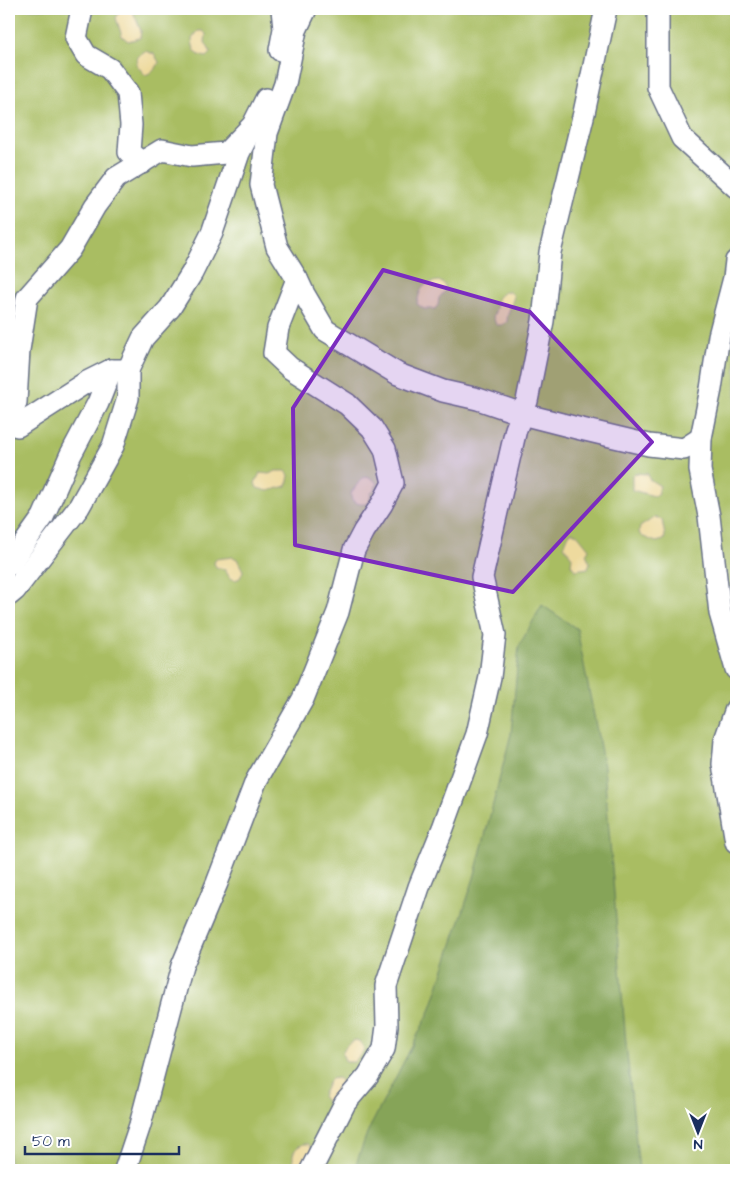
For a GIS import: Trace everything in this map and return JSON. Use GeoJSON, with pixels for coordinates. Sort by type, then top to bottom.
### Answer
{"type":"FeatureCollection","features":[{"type":"Feature","properties":{"kind":"lane"},"geometry":{"type":"LineString","coordinates":[[82,9],[76,38],[86,55],[110,69],[128,93],[132,125],[129,152],[142,164]]}},
{"type":"Feature","properties":{"kind":"lane"},"geometry":{"type":"LineString","coordinates":[[9,565],[43,517],[70,456],[98,403],[143,338],[170,308],[192,273],[212,233],[239,153],[273,85],[284,29],[282,9]]}},
{"type":"Feature","properties":{"kind":"lane"},"geometry":{"type":"LineString","coordinates":[[306,9],[296,30],[285,84],[267,133],[261,184],[277,247],[326,330],[398,374],[443,391],[478,399],[522,414],[649,445],[684,449],[701,438]]}},
{"type":"Feature","properties":{"kind":"lane"},"geometry":{"type":"LineString","coordinates":[[311,1170],[345,1103],[368,1076],[384,1049],[387,1026],[386,986],[419,888],[477,734],[490,677],[495,635],[482,577],[516,429],[527,401],[543,321],[550,252],[584,113],[606,9]]}},
{"type":"Feature","properties":{"kind":"lane"},"geometry":{"type":"LineString","coordinates":[[658,9],[658,87],[682,138],[736,187]]}},
{"type":"Feature","properties":{"kind":"lane"},"geometry":{"type":"LineString","coordinates":[[120,370],[84,383],[18,426],[9,424],[16,402],[19,350],[28,298],[70,249],[96,206],[116,178],[142,164],[162,150],[192,156],[226,153],[254,125]]}},
{"type":"Feature","properties":{"kind":"lane"},"geometry":{"type":"LineString","coordinates":[[736,261],[734,278],[719,336],[712,389],[701,438],[700,470],[710,516],[720,613],[736,669]]}},
{"type":"Feature","properties":{"kind":"lane"},"geometry":{"type":"LineString","coordinates":[[125,1170],[140,1125],[182,966],[217,883],[256,781],[303,699],[338,612],[354,550],[393,483],[384,449],[372,428],[347,404],[290,368],[274,353],[278,328],[297,280]]}},
{"type":"Feature","properties":{"kind":"lane"},"geometry":{"type":"LineString","coordinates":[[9,595],[15,590],[79,507],[113,446],[128,398],[120,370]]}},
{"type":"Feature","properties":{"kind":"lane"},"geometry":{"type":"LineString","coordinates":[[736,709],[725,740],[723,764],[736,842]]}},
{"type":"Feature","properties":{"kind":"highlighted area"},"geometry":{"type":"Polygon","coordinates":[[[383,270],[530,312],[652,442],[513,592],[295,545],[293,408],[383,270]]]}},
{"type":"Feature","properties":{"kind":"green space"},"geometry":{"type":"Polygon","coordinates":[[[9,9],[736,9],[736,1170],[9,1170],[9,9]]]}},
{"type":"Feature","properties":{"kind":"green space"},"geometry":{"type":"Polygon","coordinates":[[[542,605],[577,629],[604,767],[626,1044],[639,1170],[354,1170],[367,1133],[430,1011],[474,878],[511,734],[519,646],[542,605]]]}},
{"type":"Feature","properties":{"kind":"sand"},"geometry":{"type":"Polygon","coordinates":[[[121,9],[132,9],[141,31],[140,38],[128,41],[122,36],[116,18],[121,9]]]}},
{"type":"Feature","properties":{"kind":"sand"},"geometry":{"type":"Polygon","coordinates":[[[198,31],[203,31],[206,34],[205,42],[211,53],[207,57],[197,54],[194,49],[192,39],[198,31]]]}},
{"type":"Feature","properties":{"kind":"sand"},"geometry":{"type":"Polygon","coordinates":[[[145,51],[154,54],[159,62],[154,70],[145,75],[136,64],[138,56],[145,51]]]}},
{"type":"Feature","properties":{"kind":"sand"},"geometry":{"type":"Polygon","coordinates":[[[439,281],[444,284],[446,290],[439,298],[435,309],[424,309],[417,304],[419,294],[425,285],[439,281]]]}},
{"type":"Feature","properties":{"kind":"sand"},"geometry":{"type":"Polygon","coordinates":[[[505,292],[510,292],[514,296],[507,322],[502,325],[496,325],[493,316],[497,300],[505,292]]]}},
{"type":"Feature","properties":{"kind":"sand"},"geometry":{"type":"Polygon","coordinates":[[[276,471],[286,471],[289,475],[287,486],[268,491],[257,488],[255,483],[260,473],[269,474],[276,471]]]}},
{"type":"Feature","properties":{"kind":"sand"},"geometry":{"type":"Polygon","coordinates":[[[634,473],[648,474],[649,479],[660,486],[657,494],[654,496],[632,490],[632,476],[634,473]]]}},
{"type":"Feature","properties":{"kind":"sand"},"geometry":{"type":"Polygon","coordinates":[[[369,477],[377,484],[371,493],[369,502],[364,504],[356,503],[352,500],[351,493],[362,478],[369,477]]]}},
{"type":"Feature","properties":{"kind":"sand"},"geometry":{"type":"Polygon","coordinates":[[[655,517],[662,520],[665,536],[664,540],[656,542],[641,536],[639,532],[640,527],[655,517]]]}},
{"type":"Feature","properties":{"kind":"sand"},"geometry":{"type":"Polygon","coordinates":[[[572,532],[577,534],[589,549],[586,554],[590,563],[588,568],[575,570],[571,565],[572,557],[564,546],[569,534],[572,532]]]}},
{"type":"Feature","properties":{"kind":"sand"},"geometry":{"type":"Polygon","coordinates":[[[233,557],[237,559],[243,571],[240,578],[235,580],[230,578],[225,570],[216,567],[214,563],[216,559],[233,557]]]}},
{"type":"Feature","properties":{"kind":"sand"},"geometry":{"type":"Polygon","coordinates":[[[356,1040],[361,1042],[364,1051],[354,1062],[346,1062],[342,1054],[343,1051],[349,1043],[356,1040]]]}},
{"type":"Feature","properties":{"kind":"sand"},"geometry":{"type":"Polygon","coordinates":[[[338,1078],[342,1081],[343,1090],[333,1103],[327,1103],[322,1096],[330,1079],[338,1078]]]}},
{"type":"Feature","properties":{"kind":"sand"},"geometry":{"type":"Polygon","coordinates":[[[309,1144],[313,1149],[307,1165],[300,1168],[294,1162],[293,1155],[296,1148],[309,1144]]]}}]}
